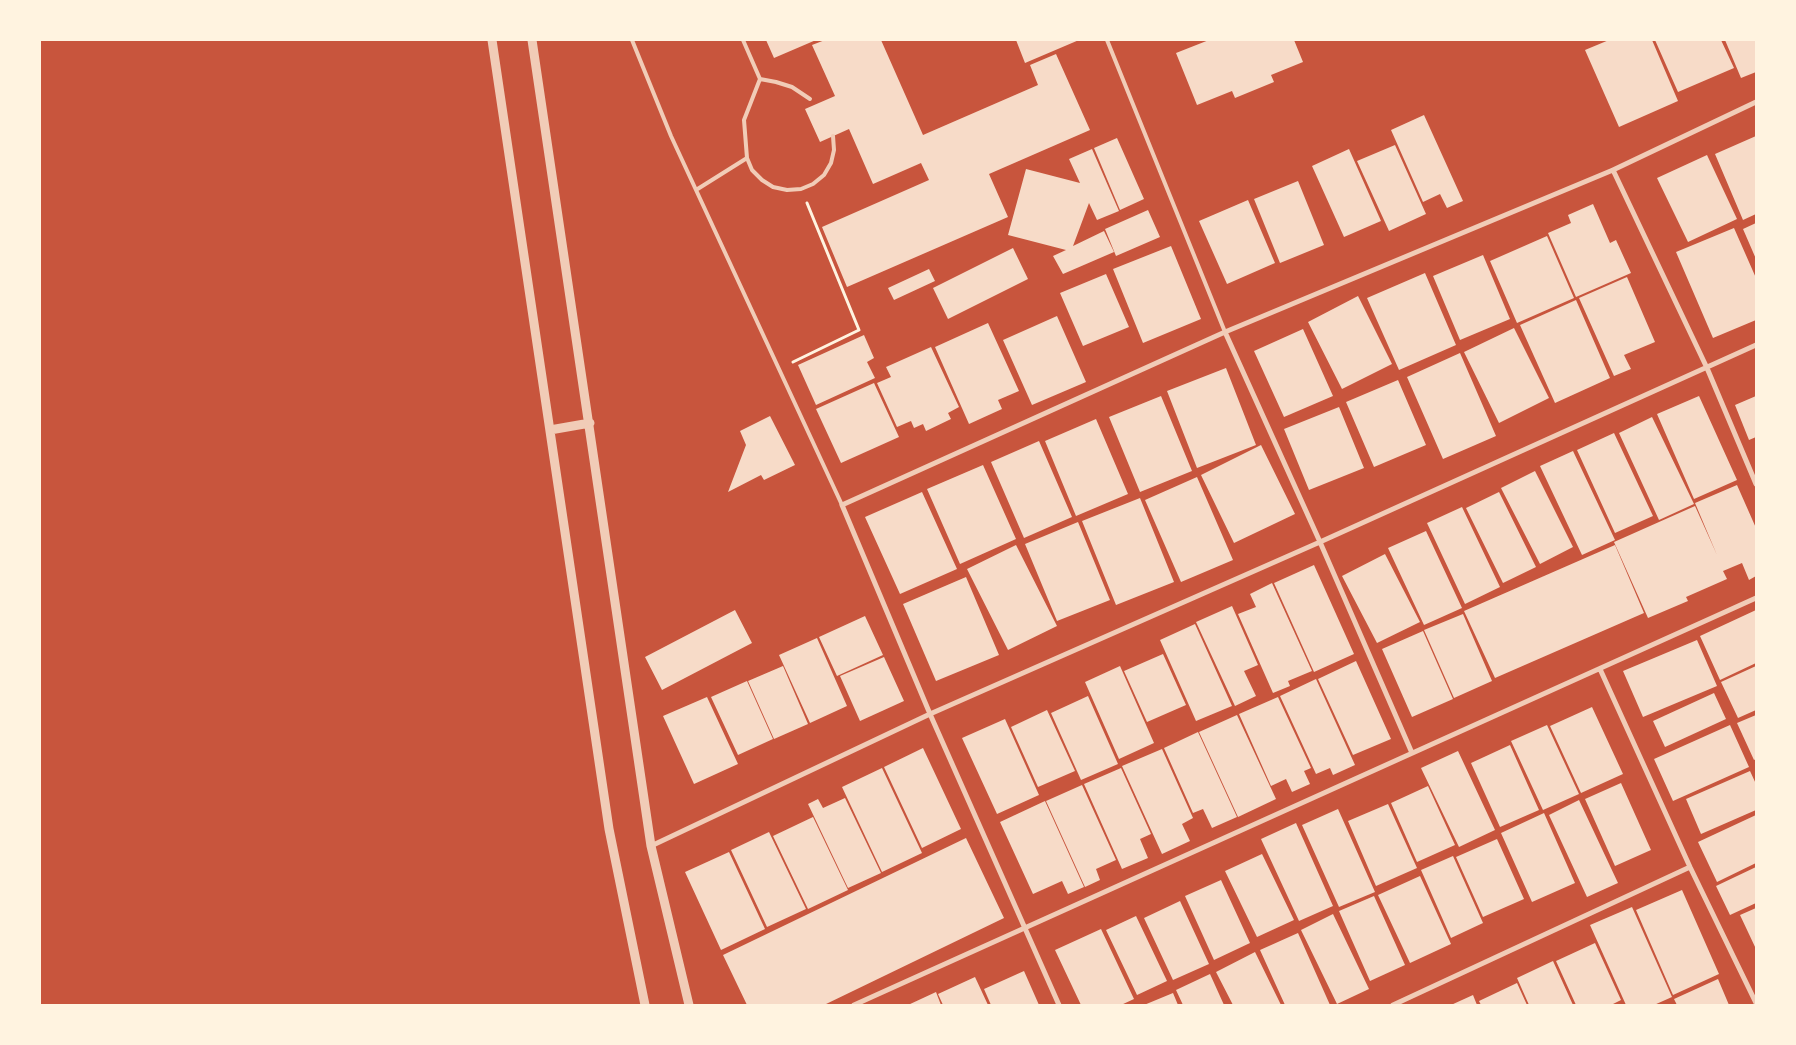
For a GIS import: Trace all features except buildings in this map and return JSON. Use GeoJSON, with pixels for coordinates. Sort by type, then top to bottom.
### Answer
{"type":"FeatureCollection","features":[{"type":"Feature","properties":{"kind":"street"},"geometry":{"type":"LineString","coordinates":[[492,40],[609,829],[645,1005]]}},
{"type":"Feature","properties":{"kind":"street"},"geometry":{"type":"LineString","coordinates":[[532,40],[651,846],[689,1005]]}},
{"type":"Feature","properties":{"kind":"street"},"geometry":{"type":"LineString","coordinates":[[1058,1005],[930,714],[842,505],[1226,332],[1613,170],[1756,102]]}},
{"type":"Feature","properties":{"kind":"street"},"geometry":{"type":"LineString","coordinates":[[1613,170],[1706,368],[1756,484]]}},
{"type":"Feature","properties":{"kind":"street"},"geometry":{"type":"LineString","coordinates":[[1226,332],[1412,753]]}},
{"type":"Feature","properties":{"kind":"street"},"geometry":{"type":"LineString","coordinates":[[651,846],[930,714],[1320,542],[1756,345]]}},
{"type":"Feature","properties":{"kind":"street"},"geometry":{"type":"LineString","coordinates":[[550,430],[590,423]]}},
{"type":"Feature","properties":{"kind":"street"},"geometry":{"type":"LineString","coordinates":[[854,1005],[1756,598]]}},
{"type":"Feature","properties":{"kind":"street"},"geometry":{"type":"LineString","coordinates":[[1600,669],[1690,866],[1756,1003]]}},
{"type":"Feature","properties":{"kind":"street"},"geometry":{"type":"LineString","coordinates":[[1393,1005],[1690,866]]}},
{"type":"Feature","properties":{"kind":"street"},"geometry":{"type":"LineString","coordinates":[[1407,999],[1410,1005]]}},
{"type":"Feature","properties":{"kind":"lane"},"geometry":{"type":"LineString","coordinates":[[632,40],[671,136],[842,505]]}},
{"type":"Feature","properties":{"kind":"lane"},"geometry":{"type":"LineString","coordinates":[[742,40],[760,79],[744,120],[746,158],[752,170],[773,187],[787,190],[801,189],[813,184],[824,175],[831,163],[834,150],[833,136]]}},
{"type":"Feature","properties":{"kind":"lane"},"geometry":{"type":"LineString","coordinates":[[1107,40],[1226,332]]}},
{"type":"Feature","properties":{"kind":"lane"},"geometry":{"type":"LineString","coordinates":[[760,79],[792,87],[810,99]]}},
{"type":"Feature","properties":{"kind":"lane"},"geometry":{"type":"LineString","coordinates":[[696,190],[746,158]]}},
{"type":"Feature","properties":{"kind":"path"},"geometry":{"type":"LineString","coordinates":[[786,386],[793,361],[859,330],[801,189]]}}]}
